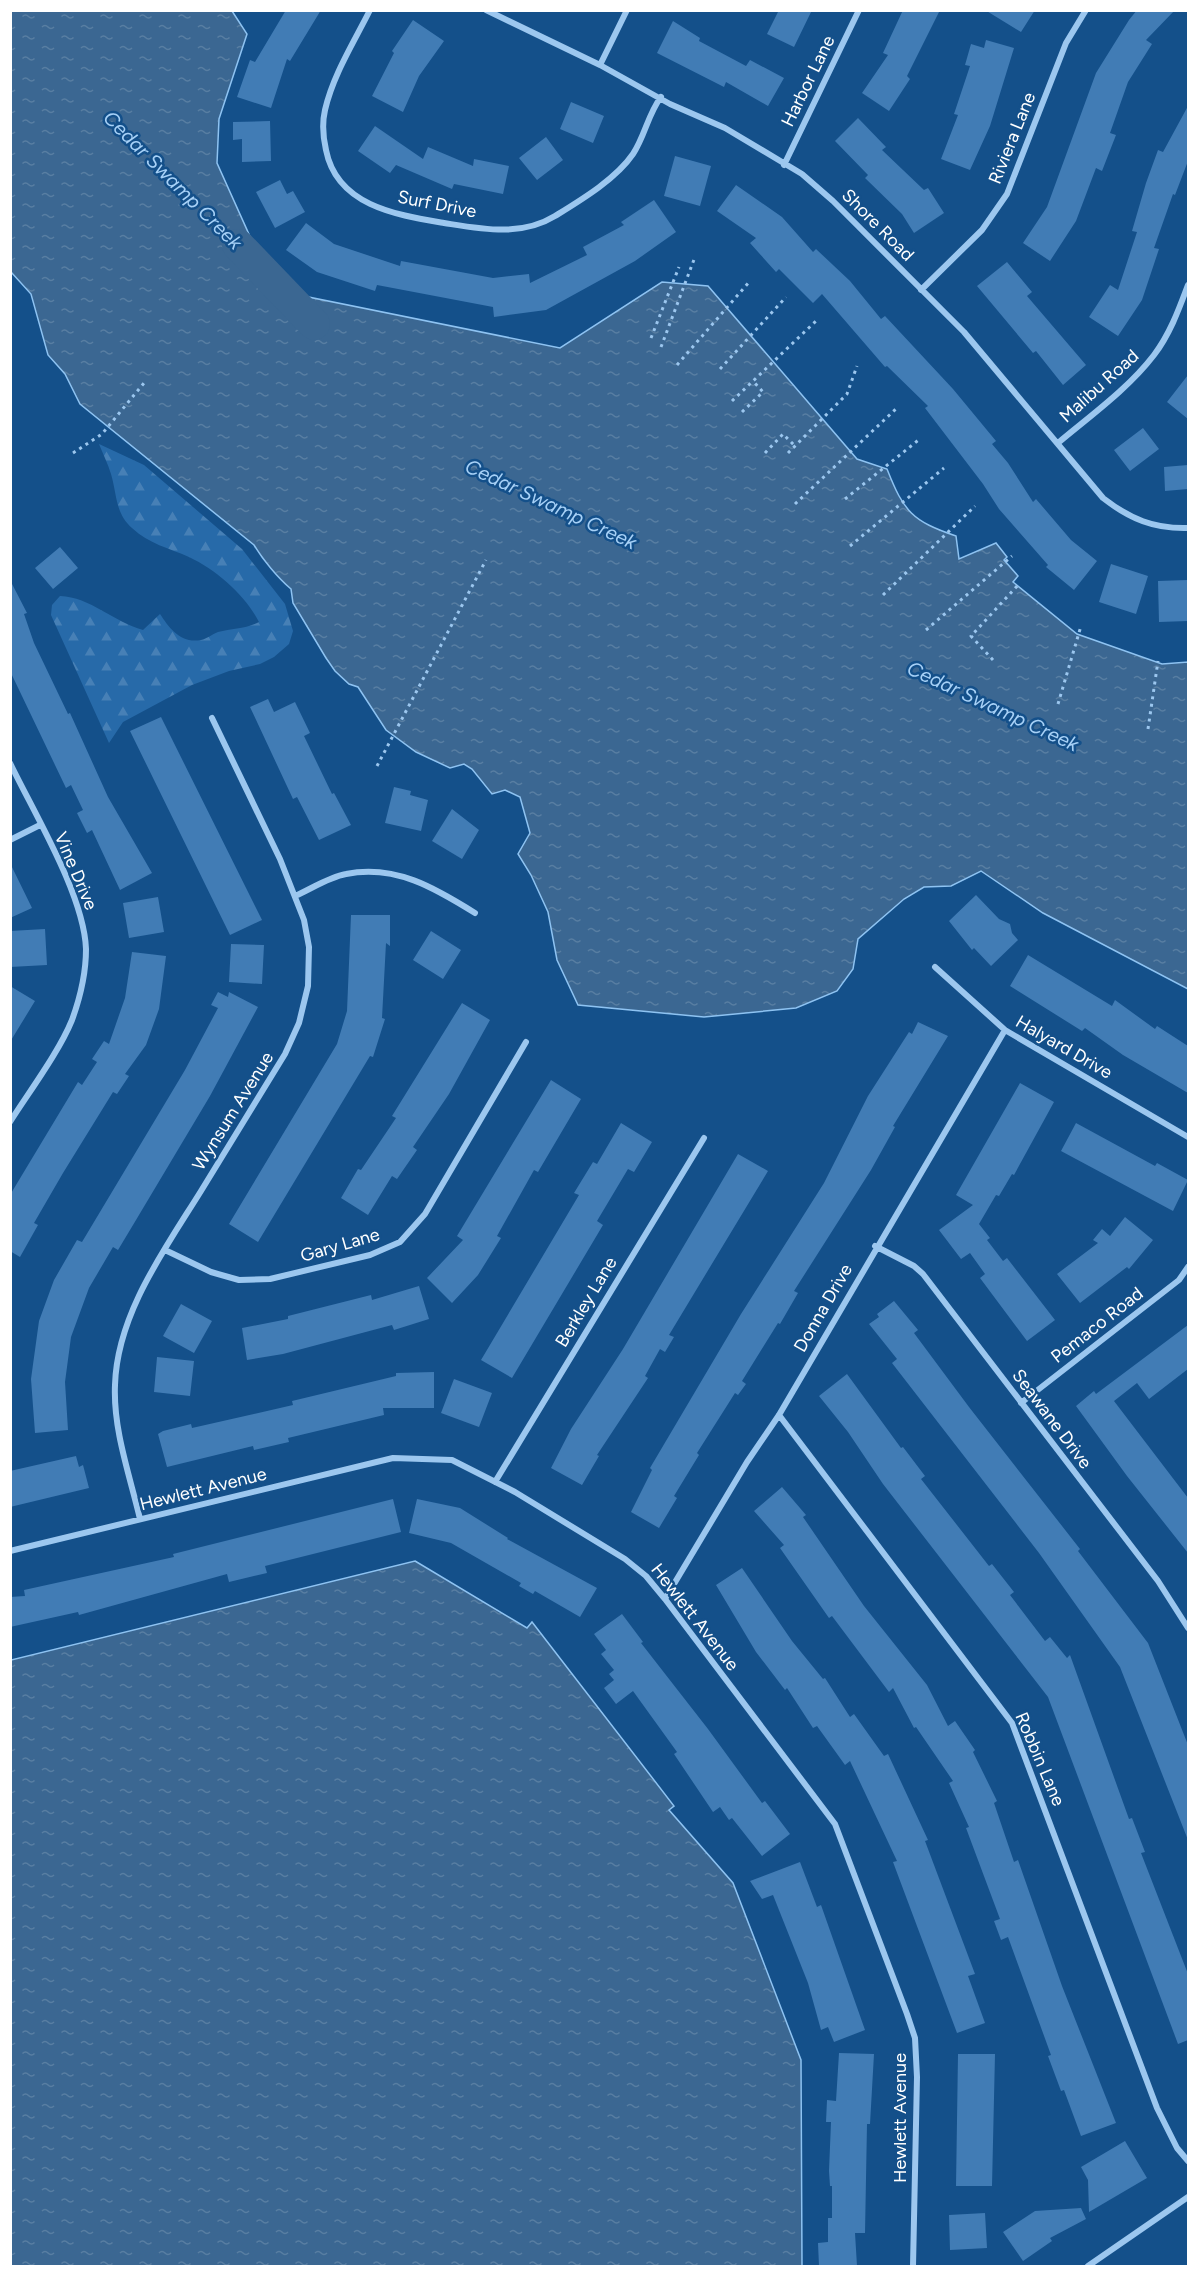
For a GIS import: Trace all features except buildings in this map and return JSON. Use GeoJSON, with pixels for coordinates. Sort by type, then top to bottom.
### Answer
{"type":"FeatureCollection","features":[{"type":"Feature","properties":{"kind":"street","name":"Surf Drive"},"geometry":{"type":"LineString","coordinates":[[370,10],[334,80],[324,111],[323,138],[327,159],[335,176],[348,191],[362,201],[405,217],[511,231],[530,227],[554,217],[615,174],[632,154],[652,108],[661,97]]}},
{"type":"Feature","properties":{"kind":"street","name":"Shore Road"},"geometry":{"type":"LineString","coordinates":[[486,10],[600,65],[670,104],[725,128],[802,174],[833,201],[964,332],[1103,498],[1124,514],[1142,523],[1168,529],[1188,528]]}},
{"type":"Feature","properties":{"kind":"street"},"geometry":{"type":"LineString","coordinates":[[600,65],[627,10]]}},
{"type":"Feature","properties":{"kind":"street","name":"Harbor Lane"},"geometry":{"type":"LineString","coordinates":[[784,165],[859,10]]}},
{"type":"Feature","properties":{"kind":"street","name":"Riviera Lane"},"geometry":{"type":"LineString","coordinates":[[921,290],[982,230],[1007,194],[1066,43],[1086,10]]}},
{"type":"Feature","properties":{"kind":"street","name":"Malibu Road"},"geometry":{"type":"LineString","coordinates":[[1058,443],[1134,377],[1154,355],[1171,327],[1188,285]]}},
{"type":"Feature","properties":{"kind":"street","name":"Wynsum Avenue"},"geometry":{"type":"LineString","coordinates":[[140,1519],[117,1423],[116,1370],[131,1315],[165,1250],[285,1054],[299,1023],[308,986],[309,947],[295,896],[212,718]]}},
{"type":"Feature","properties":{"kind":"street","name":"Vine Drive"},"geometry":{"type":"LineString","coordinates":[[10,763],[80,911],[86,948],[83,982],[71,1021],[10,1122]]}},
{"type":"Feature","properties":{"kind":"street"},"geometry":{"type":"LineString","coordinates":[[10,840],[40,825]]}},
{"type":"Feature","properties":{"kind":"street"},"geometry":{"type":"LineString","coordinates":[[295,896],[345,874],[383,872],[415,879],[475,913]]}},
{"type":"Feature","properties":{"kind":"street","name":"Halyard Drive"},"geometry":{"type":"LineString","coordinates":[[935,968],[1005,1030],[1188,1137]]}},
{"type":"Feature","properties":{"kind":"street","name":"Donna Drive"},"geometry":{"type":"LineString","coordinates":[[665,1599],[778,1414],[1005,1030]]}},
{"type":"Feature","properties":{"kind":"street","name":"Gary Lane"},"geometry":{"type":"LineString","coordinates":[[165,1250],[211,1272],[239,1280],[270,1279],[370,1255],[400,1242],[425,1214],[526,1042]]}},
{"type":"Feature","properties":{"kind":"street","name":"Berkley Lane"},"geometry":{"type":"LineString","coordinates":[[495,1482],[704,1138]]}},
{"type":"Feature","properties":{"kind":"street","name":"Seawane Drive"},"geometry":{"type":"LineString","coordinates":[[876,1246],[914,1266],[923,1274],[1158,1581],[1188,1628]]}},
{"type":"Feature","properties":{"kind":"street","name":"Pemaco Road"},"geometry":{"type":"LineString","coordinates":[[1021,1403],[1179,1280],[1188,1267]]}},
{"type":"Feature","properties":{"kind":"street","name":"Robbin Lane"},"geometry":{"type":"LineString","coordinates":[[778,1414],[1012,1723],[1157,2108],[1177,2148],[1188,2161]]}},
{"type":"Feature","properties":{"kind":"street","name":"Hewlett Avenue"},"geometry":{"type":"LineString","coordinates":[[10,1551],[393,1458],[452,1460],[495,1482],[625,1559],[646,1576],[665,1599],[835,1824],[915,2038],[917,2077],[913,2266]]}},
{"type":"Feature","properties":{"kind":"street"},"geometry":{"type":"LineString","coordinates":[[1088,2266],[1188,2197]]}},
{"type":"Feature","properties":{"kind":"path"},"geometry":{"type":"LineString","coordinates":[[661,347],[695,257]]}},
{"type":"Feature","properties":{"kind":"path"},"geometry":{"type":"LineString","coordinates":[[651,338],[679,267]]}},
{"type":"Feature","properties":{"kind":"path"},"geometry":{"type":"LineString","coordinates":[[677,365],[750,281]]}},
{"type":"Feature","properties":{"kind":"path"},"geometry":{"type":"LineString","coordinates":[[720,369],[786,297]]}},
{"type":"Feature","properties":{"kind":"path"},"geometry":{"type":"LineString","coordinates":[[732,401],[816,321]]}},
{"type":"Feature","properties":{"kind":"path"},"geometry":{"type":"LineString","coordinates":[[788,453],[847,394],[857,366]]}},
{"type":"Feature","properties":{"kind":"path"},"geometry":{"type":"LineString","coordinates":[[742,412],[764,392],[753,381]]}},
{"type":"Feature","properties":{"kind":"path"},"geometry":{"type":"LineString","coordinates":[[73,453],[102,434],[144,383]]}},
{"type":"Feature","properties":{"kind":"path"},"geometry":{"type":"LineString","coordinates":[[795,504],[898,407]]}},
{"type":"Feature","properties":{"kind":"path"},"geometry":{"type":"LineString","coordinates":[[765,453],[783,434],[795,446]]}},
{"type":"Feature","properties":{"kind":"path"},"geometry":{"type":"LineString","coordinates":[[845,499],[921,438]]}},
{"type":"Feature","properties":{"kind":"path"},"geometry":{"type":"LineString","coordinates":[[850,546],[944,468]]}},
{"type":"Feature","properties":{"kind":"path"},"geometry":{"type":"LineString","coordinates":[[883,595],[975,506]]}},
{"type":"Feature","properties":{"kind":"path"},"geometry":{"type":"LineString","coordinates":[[926,630],[1012,556]]}},
{"type":"Feature","properties":{"kind":"path"},"geometry":{"type":"LineString","coordinates":[[377,766],[486,560]]}},
{"type":"Feature","properties":{"kind":"path"},"geometry":{"type":"LineString","coordinates":[[993,660],[971,636],[1020,583]]}},
{"type":"Feature","properties":{"kind":"path"},"geometry":{"type":"LineString","coordinates":[[1058,704],[1081,626]]}},
{"type":"Feature","properties":{"kind":"path"},"geometry":{"type":"LineString","coordinates":[[1148,729],[1158,661]]}},
{"type":"Feature","properties":{"kind":"green space"},"geometry":{"type":"Polygon","coordinates":[[[99,444],[144,465],[242,549],[285,604],[293,631],[289,644],[274,657],[260,664],[229,671],[192,685],[123,722],[109,743],[51,615],[52,605],[60,596],[71,597],[92,605],[143,630],[160,614],[176,634],[194,641],[218,632],[259,622],[239,593],[220,576],[200,562],[145,538],[126,522],[119,510],[111,474],[99,444]]]}},
{"type":"Feature","properties":{"kind":"water"},"geometry":{"type":"Polygon","coordinates":[[[11,11],[232,11],[247,34],[219,119],[217,163],[274,290],[560,348],[662,282],[708,286],[857,459],[887,469],[899,496],[911,513],[919,520],[956,536],[959,559],[996,543],[1007,557],[1004,560],[1018,576],[1013,582],[1077,634],[1162,664],[1188,662],[1188,989],[1043,913],[981,871],[951,886],[924,887],[904,899],[858,939],[853,969],[837,991],[796,1008],[704,1017],[578,1005],[557,960],[548,912],[531,875],[518,854],[530,833],[520,797],[505,790],[492,794],[472,769],[464,764],[450,768],[416,752],[386,730],[358,687],[349,684],[335,671],[293,603],[291,589],[271,569],[254,545],[80,404],[65,374],[48,355],[31,294],[11,272],[11,11]]]}},
{"type":"Feature","properties":{"kind":"water"},"geometry":{"type":"Polygon","coordinates":[[[415,1561],[527,1628],[532,1622],[674,1806],[669,1810],[733,1883],[801,2060],[802,2266],[11,2266],[11,1660],[415,1561]]]}},
{"type":"Feature","properties":{"kind":"waterway","name":"Cedar Swamp Creek"},"geometry":{"type":"LineString","coordinates":[[238,245],[314,324]]}}]}
